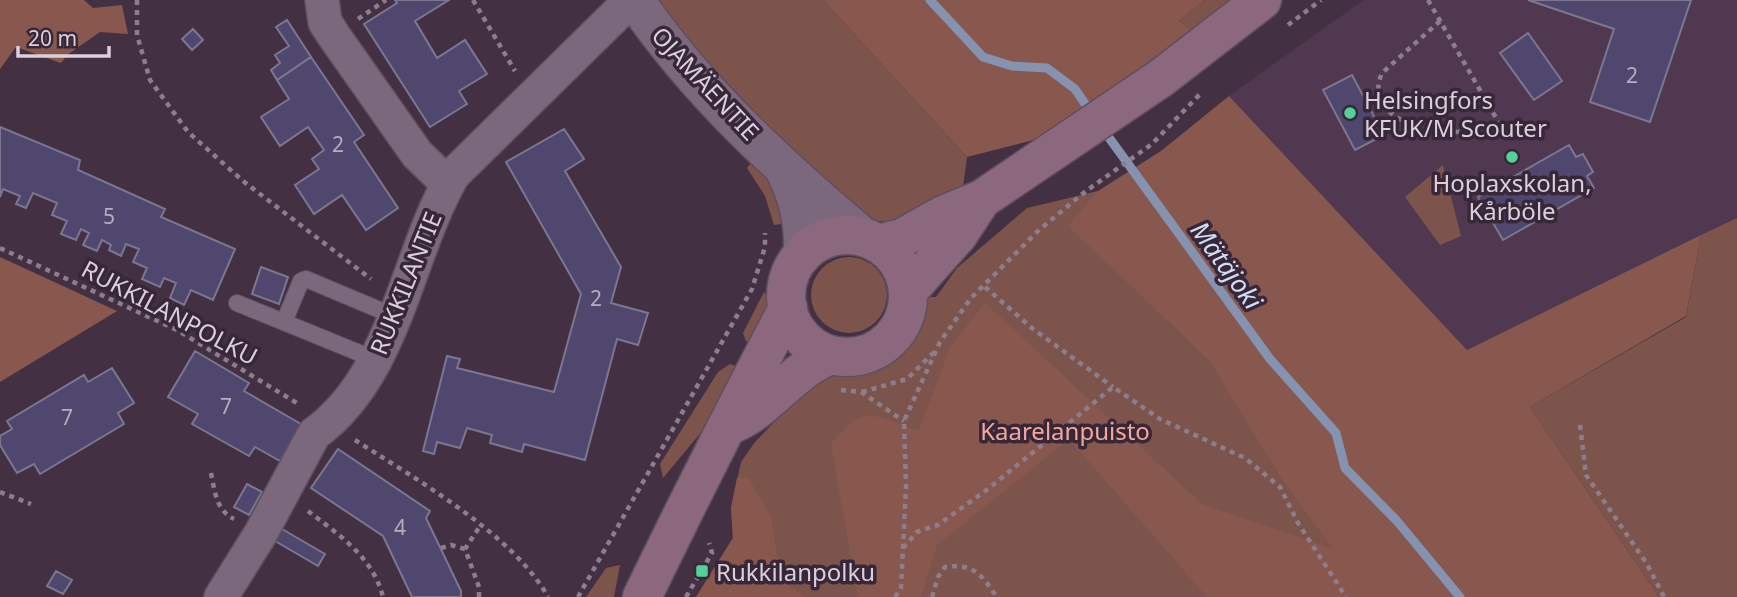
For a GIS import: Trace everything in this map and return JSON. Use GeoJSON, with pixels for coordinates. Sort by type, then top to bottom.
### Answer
{"type":"FeatureCollection","features":[{"type":"Feature","properties":{"kind":"main road"},"geometry":{"type":"LineString","coordinates":[[831,355],[807,342],[791,321],[788,308],[789,279],[803,254],[831,238],[870,241],[902,238],[943,215],[982,200],[1161,78],[1273,14]]}},
{"type":"Feature","properties":{"kind":"main road"},"geometry":{"type":"LineString","coordinates":[[908,291],[958,235],[982,200]]}},
{"type":"Feature","properties":{"kind":"main road"},"geometry":{"type":"LineString","coordinates":[[730,425],[749,417],[805,369],[831,355],[864,355],[892,338],[908,308],[904,272],[893,256],[870,241]]}},
{"type":"Feature","properties":{"kind":"main road"},"geometry":{"type":"LineString","coordinates":[[642,597],[730,425],[747,383],[788,308]]}},
{"type":"Feature","properties":{"kind":"street"},"geometry":{"type":"LineString","coordinates":[[322,0],[325,22],[334,36],[417,154],[448,184]]}},
{"type":"Feature","properties":{"kind":"street","name":"RUKKILANTIE"},"geometry":{"type":"LineString","coordinates":[[221,597],[261,533],[314,434],[329,423],[363,382],[374,359],[385,312],[448,184],[472,153],[633,0]]}},
{"type":"Feature","properties":{"kind":"street","name":"OJAMÄENTIE"},"geometry":{"type":"LineString","coordinates":[[633,0],[671,51],[781,163],[870,241]]}},
{"type":"Feature","properties":{"kind":"street","name":"OJAMÄENTIE"},"geometry":{"type":"LineString","coordinates":[[781,163],[797,196],[803,220],[803,254]]}},
{"type":"Feature","properties":{"kind":"lane"},"geometry":{"type":"LineString","coordinates":[[284,322],[301,281],[306,279],[385,312]]}},
{"type":"Feature","properties":{"kind":"lane"},"geometry":{"type":"LineString","coordinates":[[237,303],[374,359]]}},
{"type":"Feature","properties":{"kind":"path"},"geometry":{"type":"LineString","coordinates":[[137,0],[137,35],[150,80],[188,132],[243,181],[385,290],[385,312]]}},
{"type":"Feature","properties":{"kind":"path"},"geometry":{"type":"LineString","coordinates":[[378,6],[386,0]]}},
{"type":"Feature","properties":{"kind":"path"},"geometry":{"type":"LineString","coordinates":[[473,0],[522,82]]}},
{"type":"Feature","properties":{"kind":"path"},"geometry":{"type":"LineString","coordinates":[[1273,14],[1321,0]]}},
{"type":"Feature","properties":{"kind":"path"},"geometry":{"type":"LineString","coordinates":[[1428,0],[1507,137]]}},
{"type":"Feature","properties":{"kind":"path"},"geometry":{"type":"LineString","coordinates":[[1440,21],[1382,73],[1377,83],[1380,100],[1388,114],[1436,131],[1502,129]]}},
{"type":"Feature","properties":{"kind":"path"},"geometry":{"type":"LineString","coordinates":[[861,392],[908,379],[937,348],[971,299],[1039,230],[1086,191],[1152,144],[1203,91]]}},
{"type":"Feature","properties":{"kind":"path"},"geometry":{"type":"LineString","coordinates":[[578,597],[752,289],[765,247],[764,225]]}},
{"type":"Feature","properties":{"kind":"path","name":"RUKKILANPOLKU"},"geometry":{"type":"LineString","coordinates":[[0,248],[177,330],[329,423],[480,526],[532,572],[548,597]]}},
{"type":"Feature","properties":{"kind":"path"},"geometry":{"type":"LineString","coordinates":[[985,286],[1033,329],[1113,387],[1160,419],[1245,458],[1280,487],[1298,523],[1346,597]]}},
{"type":"Feature","properties":{"kind":"path"},"geometry":{"type":"LineString","coordinates":[[895,597],[901,588],[906,487],[904,421],[937,348]]}},
{"type":"Feature","properties":{"kind":"path"},"geometry":{"type":"LineString","coordinates":[[903,548],[918,532],[938,525],[988,489],[1113,387]]}},
{"type":"Feature","properties":{"kind":"path"},"geometry":{"type":"LineString","coordinates":[[1580,425],[1587,475],[1647,564],[1664,597]]}},
{"type":"Feature","properties":{"kind":"path"},"geometry":{"type":"LineString","coordinates":[[211,473],[219,504],[225,514],[261,533]]}},
{"type":"Feature","properties":{"kind":"path"},"geometry":{"type":"LineString","coordinates":[[283,491],[354,547],[376,575],[383,597]]}},
{"type":"Feature","properties":{"kind":"path"},"geometry":{"type":"LineString","coordinates":[[0,492],[31,504]]}},
{"type":"Feature","properties":{"kind":"path"},"geometry":{"type":"LineString","coordinates":[[465,549],[480,526]]}},
{"type":"Feature","properties":{"kind":"path"},"geometry":{"type":"LineString","coordinates":[[441,548],[451,545],[465,549]]}},
{"type":"Feature","properties":{"kind":"path"},"geometry":{"type":"LineString","coordinates":[[465,549],[479,587],[479,597]]}},
{"type":"Feature","properties":{"kind":"path"},"geometry":{"type":"LineString","coordinates":[[686,597],[712,553]]}},
{"type":"Feature","properties":{"kind":"path"},"geometry":{"type":"LineString","coordinates":[[932,597],[938,577],[945,567],[963,565],[979,574],[997,597]]}},
{"type":"Feature","properties":{"kind":"shaded area","name":"Hoplaxskolan, Kårböle"},"geometry":{"type":"Polygon","coordinates":[[[1364,0],[1737,0],[1737,218],[1467,350],[1229,96],[1364,0]]]}},
{"type":"Feature","properties":{"kind":"green space"},"geometry":{"type":"Polygon","coordinates":[[[0,0],[84,0],[93,8],[122,5],[128,34],[100,32],[67,55],[61,63],[16,47],[0,69],[0,0]]]}},
{"type":"Feature","properties":{"kind":"green space"},"geometry":{"type":"Polygon","coordinates":[[[658,0],[823,0],[967,157],[963,187],[921,213],[894,221],[880,221],[848,209],[687,41],[658,0]]]}},
{"type":"Feature","properties":{"kind":"green space"},"geometry":{"type":"Polygon","coordinates":[[[823,0],[1205,0],[1179,21],[1193,32],[1037,139],[967,157],[823,0]]]}},
{"type":"Feature","properties":{"kind":"green space"},"geometry":{"type":"Polygon","coordinates":[[[1205,0],[1233,0],[1193,32],[1179,21],[1205,0]]]}},
{"type":"Feature","properties":{"kind":"green space"},"geometry":{"type":"Polygon","coordinates":[[[1229,96],[1467,350],[1701,235],[1686,316],[1530,407],[1659,597],[1207,597],[1069,439],[937,545],[921,597],[858,597],[831,444],[853,422],[862,417],[881,418],[919,431],[950,347],[985,303],[1202,504],[1333,549],[1282,479],[1209,360],[1068,226],[1098,191],[1161,151],[1229,96]]]}},
{"type":"Feature","properties":{"kind":"green space"},"geometry":{"type":"Polygon","coordinates":[[[754,160],[769,178],[788,223],[774,225],[765,196],[747,168],[754,160]]]}},
{"type":"Feature","properties":{"kind":"green space"},"geometry":{"type":"Polygon","coordinates":[[[1443,165],[1461,236],[1440,245],[1405,197],[1443,165]]]}},
{"type":"Feature","properties":{"kind":"green space","name":"Kaarelanpuisto"},"geometry":{"type":"Polygon","coordinates":[[[1098,191],[1407,597],[696,597],[733,538],[731,508],[741,462],[755,442],[783,413],[833,371],[874,366],[894,355],[918,328],[925,297],[936,297],[957,268],[1027,208],[1098,191]]]}},
{"type":"Feature","properties":{"kind":"green space"},"geometry":{"type":"Polygon","coordinates":[[[1737,218],[1737,597],[1659,597],[1530,407],[1686,317],[1701,235],[1737,218]]]}},
{"type":"Feature","properties":{"kind":"green space"},"geometry":{"type":"Polygon","coordinates":[[[0,257],[117,311],[0,382],[0,257]]]}},
{"type":"Feature","properties":{"kind":"green space"},"geometry":{"type":"Polygon","coordinates":[[[849,257],[864,260],[876,268],[884,280],[887,295],[884,310],[876,322],[864,330],[849,333],[834,330],[822,322],[814,310],[811,295],[814,280],[822,268],[834,260],[849,257]]]}},
{"type":"Feature","properties":{"kind":"green space"},"geometry":{"type":"Polygon","coordinates":[[[764,292],[773,300],[754,346],[746,341],[743,333],[764,292]]]}},
{"type":"Feature","properties":{"kind":"green space"},"geometry":{"type":"Polygon","coordinates":[[[730,364],[740,368],[708,424],[663,478],[660,464],[718,372],[730,364]]]}},
{"type":"Feature","properties":{"kind":"green space"},"geometry":{"type":"Polygon","coordinates":[[[748,477],[771,518],[781,580],[804,597],[696,597],[733,538],[731,508],[737,478],[748,477]]]}},
{"type":"Feature","properties":{"kind":"green space"},"geometry":{"type":"Polygon","coordinates":[[[620,565],[614,597],[586,597],[606,568],[620,565]]]}},
{"type":"Feature","properties":{"kind":"building"},"geometry":{"type":"Polygon","coordinates":[[[395,0],[449,0],[415,21],[437,58],[465,40],[487,74],[459,91],[467,104],[430,127],[364,24],[397,3],[395,0]]]}},
{"type":"Feature","properties":{"kind":"building"},"geometry":{"type":"Polygon","coordinates":[[[1528,0],[1691,0],[1650,122],[1590,102],[1614,29],[1528,0]]]}},
{"type":"Feature","properties":{"kind":"building"},"geometry":{"type":"Polygon","coordinates":[[[287,20],[311,57],[277,80],[271,70],[280,63],[275,55],[289,46],[276,27],[287,20]]]}},
{"type":"Feature","properties":{"kind":"building"},"geometry":{"type":"Polygon","coordinates":[[[193,29],[203,40],[192,50],[182,39],[193,29]]]}},
{"type":"Feature","properties":{"kind":"building"},"geometry":{"type":"Polygon","coordinates":[[[1528,33],[1562,81],[1534,100],[1500,53],[1528,33]]]}},
{"type":"Feature","properties":{"kind":"building"},"geometry":{"type":"Polygon","coordinates":[[[311,57],[364,135],[354,142],[398,208],[366,230],[342,195],[314,214],[295,185],[319,169],[312,159],[324,150],[308,127],[280,146],[261,117],[289,99],[277,80],[311,57]]]}},
{"type":"Feature","properties":{"kind":"building"},"geometry":{"type":"Polygon","coordinates":[[[1352,75],[1384,135],[1355,150],[1323,90],[1352,75]]]}},
{"type":"Feature","properties":{"kind":"building"},"geometry":{"type":"Polygon","coordinates":[[[0,127],[80,160],[78,170],[165,209],[161,217],[235,249],[213,300],[191,290],[184,305],[170,298],[176,283],[164,278],[160,287],[142,279],[147,268],[133,262],[139,249],[126,244],[121,256],[109,250],[111,245],[102,240],[97,251],[83,245],[89,233],[81,229],[76,240],[61,234],[67,221],[52,215],[57,203],[33,193],[26,208],[16,204],[20,196],[3,189],[0,197],[0,127]]]}},
{"type":"Feature","properties":{"kind":"building"},"geometry":{"type":"Polygon","coordinates":[[[564,129],[584,159],[565,171],[621,267],[611,303],[648,313],[638,345],[617,339],[585,460],[524,444],[522,452],[490,443],[492,435],[467,428],[460,448],[437,442],[434,454],[423,451],[447,356],[460,359],[457,368],[554,392],[581,294],[506,162],[564,129]]]}},
{"type":"Feature","properties":{"kind":"building"},"geometry":{"type":"Polygon","coordinates":[[[1569,145],[1576,157],[1583,154],[1593,172],[1587,176],[1594,188],[1503,240],[1478,197],[1569,145]]]}},
{"type":"Feature","properties":{"kind":"building"},"geometry":{"type":"Polygon","coordinates":[[[261,267],[288,277],[279,304],[252,294],[261,267]]]}},
{"type":"Feature","properties":{"kind":"building"},"geometry":{"type":"Polygon","coordinates":[[[195,351],[249,383],[244,391],[301,424],[280,461],[255,447],[249,456],[192,424],[198,414],[168,397],[195,351]]]}},
{"type":"Feature","properties":{"kind":"building"},"geometry":{"type":"Polygon","coordinates":[[[112,368],[134,403],[118,413],[124,424],[40,474],[34,464],[17,473],[0,445],[0,436],[12,429],[7,421],[84,375],[88,382],[112,368]]]}},
{"type":"Feature","properties":{"kind":"building"},"geometry":{"type":"Polygon","coordinates":[[[338,449],[430,511],[426,518],[461,591],[461,597],[412,597],[383,536],[311,488],[338,449]]]}},
{"type":"Feature","properties":{"kind":"building"},"geometry":{"type":"Polygon","coordinates":[[[247,484],[262,492],[249,515],[234,507],[247,484]]]}},
{"type":"Feature","properties":{"kind":"building"},"geometry":{"type":"Polygon","coordinates":[[[282,529],[325,554],[318,566],[275,541],[282,529]]]}},
{"type":"Feature","properties":{"kind":"building"},"geometry":{"type":"Polygon","coordinates":[[[56,571],[72,580],[63,594],[47,586],[56,571]]]}},
{"type":"Feature","properties":{"kind":"waterway","name":"Mätäjoki"},"geometry":{"type":"LineString","coordinates":[[930,0],[983,57],[1012,66],[1047,68],[1075,89],[1092,114]]}},
{"type":"Feature","properties":{"kind":"waterway","name":"Mätäjoki"},"geometry":{"type":"LineString","coordinates":[[1102,128],[1270,359],[1336,433],[1345,468],[1397,521],[1460,597]]}},
{"type":"Feature","properties":{"kind":"place","name":"Helsingfors KFUK/M Scouter"},"geometry":{"type":"Point","coordinates":[1350,113]}},
{"type":"Feature","properties":{"kind":"place","name":"Hoplaxskolan, Kårböle"},"geometry":{"type":"Point","coordinates":[1512,157]}},
{"type":"Feature","properties":{"kind":"place","name":"Rukkilanpolku"},"geometry":{"type":"Point","coordinates":[702,571]}}]}
